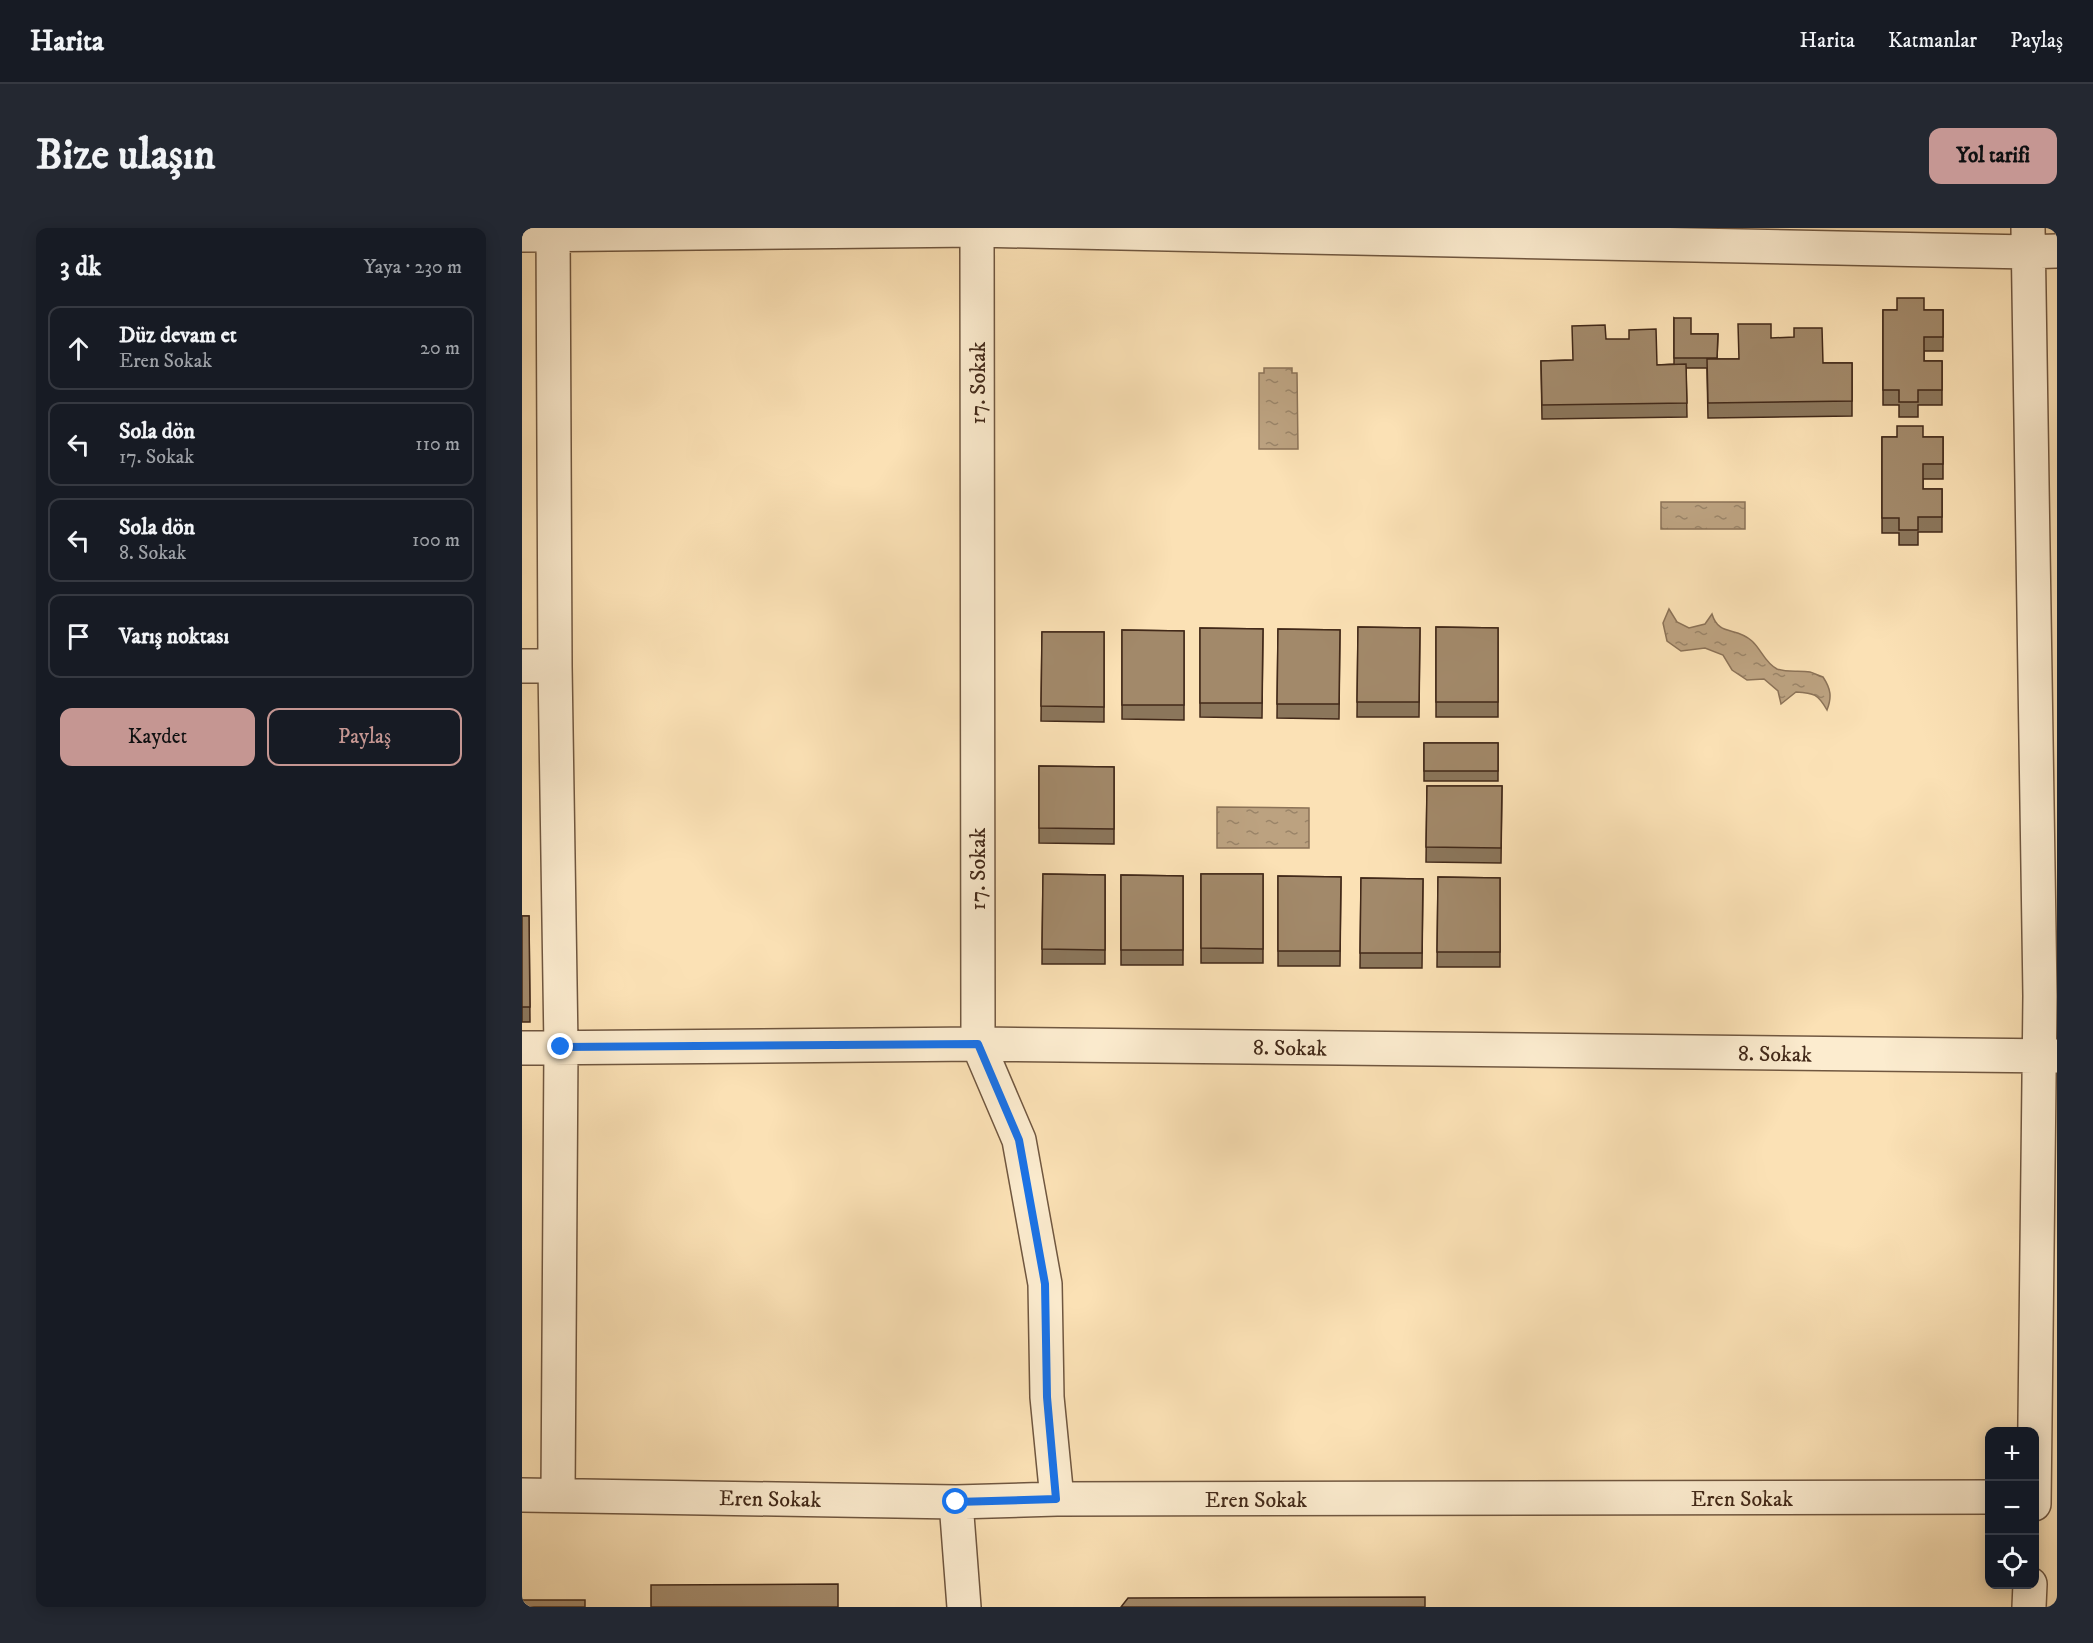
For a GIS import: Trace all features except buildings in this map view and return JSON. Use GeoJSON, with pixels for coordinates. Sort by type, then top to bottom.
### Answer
{"type":"FeatureCollection","features":[{"type":"Feature","properties":{"kind":"street"},"geometry":{"type":"LineString","coordinates":[[558,1495],[561,1047],[555,666],[543,233],[976,229],[2038,244],[2049,1056],[2036,1481]]}},
{"type":"Feature","properties":{"kind":"street","name":"17. Sokak"},"geometry":{"type":"LineString","coordinates":[[976,229],[978,1044],[1019,1140],[1045,1284],[1047,1397],[1056,1499]]}},
{"type":"Feature","properties":{"kind":"street"},"geometry":{"type":"LineString","coordinates":[[522,666],[555,666]]}},
{"type":"Feature","properties":{"kind":"street","name":"8. Sokak"},"geometry":{"type":"LineString","coordinates":[[522,1048],[978,1044],[2049,1056]]}},
{"type":"Feature","properties":{"kind":"street","name":"Eren Sokak"},"geometry":{"type":"LineString","coordinates":[[522,1495],[956,1502],[1056,1499],[1985,1497]]}},
{"type":"Feature","properties":{"kind":"street"},"geometry":{"type":"LineString","coordinates":[[2039,1497],[2057,1498]]}},
{"type":"Feature","properties":{"kind":"street"},"geometry":{"type":"LineString","coordinates":[[956,1502],[964,1607]]}},
{"type":"Feature","properties":{"kind":"street"},"geometry":{"type":"LineString","coordinates":[[2029,1607],[2030,1589]]}},
{"type":"Feature","properties":{"kind":"water"},"geometry":{"type":"Polygon","coordinates":[[[1264,368],[1292,368],[1292,373],[1297,373],[1298,449],[1259,449],[1259,373],[1264,373],[1264,368]]]}},
{"type":"Feature","properties":{"kind":"water"},"geometry":{"type":"Polygon","coordinates":[[[1661,502],[1745,502],[1745,529],[1661,529],[1661,502]]]}},
{"type":"Feature","properties":{"kind":"water"},"geometry":{"type":"Polygon","coordinates":[[[1669,609],[1677,622],[1689,628],[1705,624],[1712,614],[1719,626],[1746,636],[1752,641],[1769,663],[1777,669],[1810,672],[1823,677],[1830,693],[1827,710],[1815,695],[1807,693],[1796,692],[1781,704],[1778,691],[1764,679],[1747,680],[1732,670],[1723,655],[1705,648],[1681,651],[1667,641],[1663,623],[1669,609]]]}},
{"type":"Feature","properties":{"kind":"water"},"geometry":{"type":"Polygon","coordinates":[[[1217,807],[1309,808],[1309,848],[1217,848],[1217,807]]]}},
{"type":"Feature","properties":{"kind":"route"},"geometry":{"type":"LineString","coordinates":[[561,1047],[978,1044],[1019,1140],[1045,1284],[1047,1397],[1056,1499],[956,1502]]}}]}
